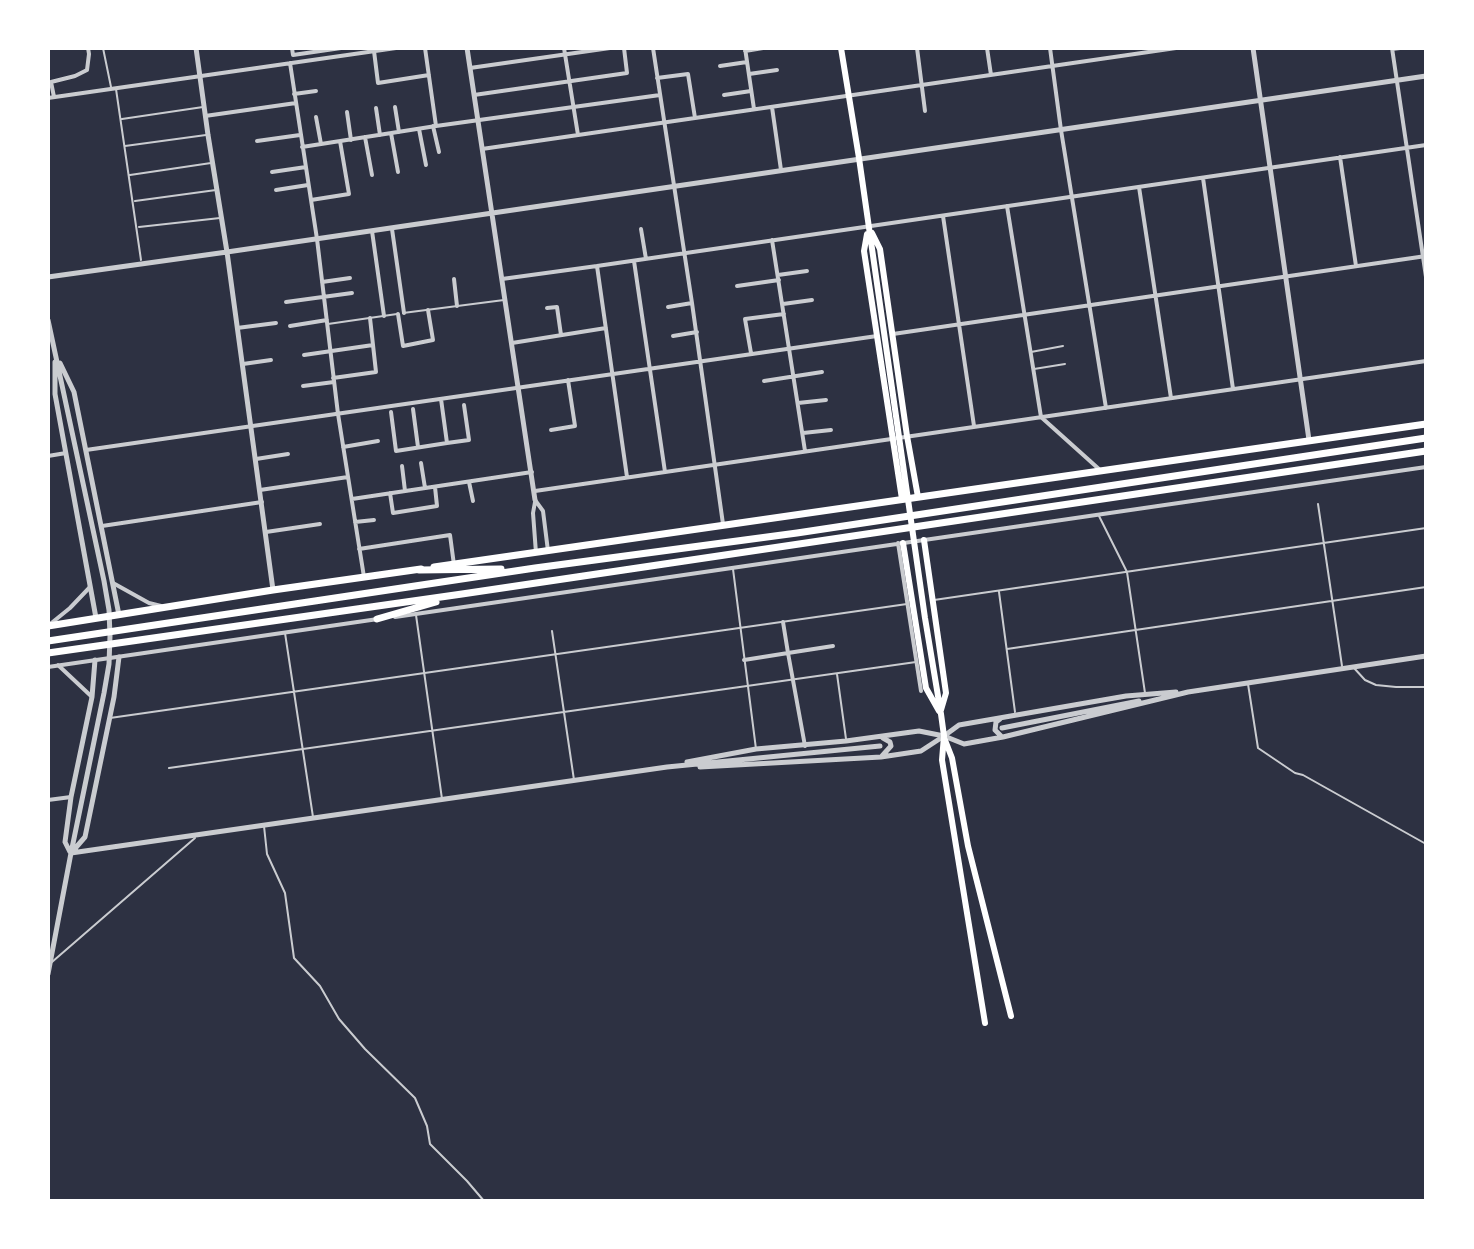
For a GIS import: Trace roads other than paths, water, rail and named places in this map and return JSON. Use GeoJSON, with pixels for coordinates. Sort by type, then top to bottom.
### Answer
{"type":"FeatureCollection","features":[{"type":"Feature","properties":{"kind":"main road"},"geometry":{"type":"LineString","coordinates":[[841,48],[944,736],[952,758],[968,846],[1011,1016]]}},
{"type":"Feature","properties":{"kind":"main road"},"geometry":{"type":"LineString","coordinates":[[869,226],[880,249],[918,497]]}},
{"type":"Feature","properties":{"kind":"main road"},"geometry":{"type":"LineString","coordinates":[[869,226],[864,251],[902,499]]}},
{"type":"Feature","properties":{"kind":"main road"},"geometry":{"type":"LineString","coordinates":[[48,626],[273,590],[1426,424]]}},
{"type":"Feature","properties":{"kind":"main road"},"geometry":{"type":"LineString","coordinates":[[48,641],[1426,438]]}},
{"type":"Feature","properties":{"kind":"main road"},"geometry":{"type":"LineString","coordinates":[[48,653],[1426,451]]}},
{"type":"Feature","properties":{"kind":"main road"},"geometry":{"type":"LineString","coordinates":[[924,540],[946,693],[941,714]]}},
{"type":"Feature","properties":{"kind":"main road"},"geometry":{"type":"LineString","coordinates":[[901,543],[926,688],[941,714]]}},
{"type":"Feature","properties":{"kind":"main road"},"geometry":{"type":"LineString","coordinates":[[419,570],[535,568]]}},
{"type":"Feature","properties":{"kind":"main road"},"geometry":{"type":"LineString","coordinates":[[377,619],[462,594]]}},
{"type":"Feature","properties":{"kind":"main road"},"geometry":{"type":"LineString","coordinates":[[944,736],[942,760],[985,1023]]}},
{"type":"Feature","properties":{"kind":"street"},"geometry":{"type":"LineString","coordinates":[[88,48],[87,70],[51,82],[51,98],[364,50],[396,48]]}},
{"type":"Feature","properties":{"kind":"street"},"geometry":{"type":"LineString","coordinates":[[196,48],[273,590]]}},
{"type":"Feature","properties":{"kind":"street"},"geometry":{"type":"LineString","coordinates":[[292,48],[293,55],[317,49],[341,48]]}},
{"type":"Feature","properties":{"kind":"street"},"geometry":{"type":"LineString","coordinates":[[425,48],[439,152]]}},
{"type":"Feature","properties":{"kind":"street"},"geometry":{"type":"LineString","coordinates":[[467,48],[535,491],[536,553]]}},
{"type":"Feature","properties":{"kind":"street"},"geometry":{"type":"LineString","coordinates":[[470,68],[565,51],[610,48]]}},
{"type":"Feature","properties":{"kind":"street"},"geometry":{"type":"LineString","coordinates":[[474,95],[627,73],[624,48]]}},
{"type":"Feature","properties":{"kind":"street"},"geometry":{"type":"LineString","coordinates":[[653,48],[723,525]]}},
{"type":"Feature","properties":{"kind":"street"},"geometry":{"type":"LineString","coordinates":[[754,109],[745,49],[763,48]]}},
{"type":"Feature","properties":{"kind":"street"},"geometry":{"type":"LineString","coordinates":[[917,48],[925,111]]}},
{"type":"Feature","properties":{"kind":"street"},"geometry":{"type":"LineString","coordinates":[[987,48],[991,75]]}},
{"type":"Feature","properties":{"kind":"street"},"geometry":{"type":"LineString","coordinates":[[1050,48],[1106,408]]}},
{"type":"Feature","properties":{"kind":"street"},"geometry":{"type":"LineString","coordinates":[[1120,48],[1122,56]]}},
{"type":"Feature","properties":{"kind":"street"},"geometry":{"type":"LineString","coordinates":[[482,149],[1176,48]]}},
{"type":"Feature","properties":{"kind":"street"},"geometry":{"type":"LineString","coordinates":[[1253,48],[1309,440]]}},
{"type":"Feature","properties":{"kind":"street"},"geometry":{"type":"LineString","coordinates":[[1400,48],[1392,49],[1426,277]]}},
{"type":"Feature","properties":{"kind":"street"},"geometry":{"type":"LineString","coordinates":[[317,49],[318,59]]}},
{"type":"Feature","properties":{"kind":"street"},"geometry":{"type":"LineString","coordinates":[[374,51],[378,83],[429,75]]}},
{"type":"Feature","properties":{"kind":"street"},"geometry":{"type":"LineString","coordinates":[[565,51],[578,135]]}},
{"type":"Feature","properties":{"kind":"street"},"geometry":{"type":"LineString","coordinates":[[720,66],[747,62]]}},
{"type":"Feature","properties":{"kind":"street"},"geometry":{"type":"LineString","coordinates":[[290,63],[317,239],[338,414],[364,577]]}},
{"type":"Feature","properties":{"kind":"street"},"geometry":{"type":"LineString","coordinates":[[749,74],[777,70]]}},
{"type":"Feature","properties":{"kind":"street"},"geometry":{"type":"LineString","coordinates":[[657,78],[688,74],[695,118]]}},
{"type":"Feature","properties":{"kind":"street"},"geometry":{"type":"LineString","coordinates":[[48,277],[1426,76]]}},
{"type":"Feature","properties":{"kind":"street"},"geometry":{"type":"LineString","coordinates":[[294,94],[316,91]]}},
{"type":"Feature","properties":{"kind":"street"},"geometry":{"type":"LineString","coordinates":[[724,95],[751,91]]}},
{"type":"Feature","properties":{"kind":"street"},"geometry":{"type":"LineString","coordinates":[[302,147],[661,95]]}},
{"type":"Feature","properties":{"kind":"street"},"geometry":{"type":"LineString","coordinates":[[205,116],[296,103]]}},
{"type":"Feature","properties":{"kind":"street"},"geometry":{"type":"LineString","coordinates":[[395,107],[399,132]]}},
{"type":"Feature","properties":{"kind":"street"},"geometry":{"type":"LineString","coordinates":[[772,107],[781,170]]}},
{"type":"Feature","properties":{"kind":"street"},"geometry":{"type":"LineString","coordinates":[[376,108],[380,135]]}},
{"type":"Feature","properties":{"kind":"street"},"geometry":{"type":"LineString","coordinates":[[347,112],[351,140]]}},
{"type":"Feature","properties":{"kind":"street"},"geometry":{"type":"LineString","coordinates":[[316,117],[321,144]]}},
{"type":"Feature","properties":{"kind":"street"},"geometry":{"type":"LineString","coordinates":[[419,129],[426,165]]}},
{"type":"Feature","properties":{"kind":"street"},"geometry":{"type":"LineString","coordinates":[[391,133],[398,172]]}},
{"type":"Feature","properties":{"kind":"street"},"geometry":{"type":"LineString","coordinates":[[257,141],[300,135]]}},
{"type":"Feature","properties":{"kind":"street"},"geometry":{"type":"LineString","coordinates":[[365,137],[372,175]]}},
{"type":"Feature","properties":{"kind":"street"},"geometry":{"type":"LineString","coordinates":[[311,200],[349,194],[340,141]]}},
{"type":"Feature","properties":{"kind":"street"},"geometry":{"type":"LineString","coordinates":[[502,279],[1426,145]]}},
{"type":"Feature","properties":{"kind":"street"},"geometry":{"type":"LineString","coordinates":[[1340,157],[1356,266]]}},
{"type":"Feature","properties":{"kind":"street"},"geometry":{"type":"LineString","coordinates":[[272,172],[306,167]]}},
{"type":"Feature","properties":{"kind":"street"},"geometry":{"type":"LineString","coordinates":[[1203,177],[1233,389]]}},
{"type":"Feature","properties":{"kind":"street"},"geometry":{"type":"LineString","coordinates":[[276,190],[308,185]]}},
{"type":"Feature","properties":{"kind":"street"},"geometry":{"type":"LineString","coordinates":[[1139,187],[1171,398]]}},
{"type":"Feature","properties":{"kind":"street"},"geometry":{"type":"LineString","coordinates":[[1007,206],[1041,417],[1100,470]]}},
{"type":"Feature","properties":{"kind":"street"},"geometry":{"type":"LineString","coordinates":[[943,216],[974,426]]}},
{"type":"Feature","properties":{"kind":"street"},"geometry":{"type":"LineString","coordinates":[[1417,219],[1426,218]]}},
{"type":"Feature","properties":{"kind":"street"},"geometry":{"type":"LineString","coordinates":[[392,228],[404,313]]}},
{"type":"Feature","properties":{"kind":"street"},"geometry":{"type":"LineString","coordinates":[[641,229],[646,259]]}},
{"type":"Feature","properties":{"kind":"street"},"geometry":{"type":"LineString","coordinates":[[372,231],[384,316]]}},
{"type":"Feature","properties":{"kind":"street"},"geometry":{"type":"LineString","coordinates":[[772,240],[805,451]]}},
{"type":"Feature","properties":{"kind":"street"},"geometry":{"type":"LineString","coordinates":[[893,334],[1424,256]]}},
{"type":"Feature","properties":{"kind":"street"},"geometry":{"type":"LineString","coordinates":[[634,261],[665,472]]}},
{"type":"Feature","properties":{"kind":"street"},"geometry":{"type":"LineString","coordinates":[[597,266],[627,477]]}},
{"type":"Feature","properties":{"kind":"street"},"geometry":{"type":"LineString","coordinates":[[737,286],[807,271]]}},
{"type":"Feature","properties":{"kind":"street"},"geometry":{"type":"LineString","coordinates":[[322,282],[350,278]]}},
{"type":"Feature","properties":{"kind":"street"},"geometry":{"type":"LineString","coordinates":[[454,279],[457,306]]}},
{"type":"Feature","properties":{"kind":"street"},"geometry":{"type":"LineString","coordinates":[[286,302],[352,293]]}},
{"type":"Feature","properties":{"kind":"street"},"geometry":{"type":"LineString","coordinates":[[783,304],[812,300]]}},
{"type":"Feature","properties":{"kind":"street"},"geometry":{"type":"LineString","coordinates":[[668,307],[692,303]]}},
{"type":"Feature","properties":{"kind":"street"},"geometry":{"type":"LineString","coordinates":[[547,308],[557,307],[561,335]]}},
{"type":"Feature","properties":{"kind":"street"},"geometry":{"type":"LineString","coordinates":[[398,314],[403,346],[433,340],[428,310]]}},
{"type":"Feature","properties":{"kind":"street"},"geometry":{"type":"LineString","coordinates":[[751,354],[745,319],[784,314]]}},
{"type":"Feature","properties":{"kind":"street"},"geometry":{"type":"LineString","coordinates":[[303,386],[376,372],[370,318]]}},
{"type":"Feature","properties":{"kind":"street"},"geometry":{"type":"LineString","coordinates":[[48,320],[104,581],[110,636],[104,693],[48,974]]}},
{"type":"Feature","properties":{"kind":"street"},"geometry":{"type":"LineString","coordinates":[[290,326],[327,322]]}},
{"type":"Feature","properties":{"kind":"street"},"geometry":{"type":"LineString","coordinates":[[237,328],[276,323]]}},
{"type":"Feature","properties":{"kind":"street"},"geometry":{"type":"LineString","coordinates":[[512,343],[606,328]]}},
{"type":"Feature","properties":{"kind":"street"},"geometry":{"type":"LineString","coordinates":[[673,336],[697,332]]}},
{"type":"Feature","properties":{"kind":"street"},"geometry":{"type":"LineString","coordinates":[[86,450],[877,336]]}},
{"type":"Feature","properties":{"kind":"street"},"geometry":{"type":"LineString","coordinates":[[304,355],[373,345]]}},
{"type":"Feature","properties":{"kind":"street"},"geometry":{"type":"LineString","coordinates":[[55,353],[74,392],[119,615]]}},
{"type":"Feature","properties":{"kind":"street"},"geometry":{"type":"LineString","coordinates":[[55,353],[55,394],[96,618]]}},
{"type":"Feature","properties":{"kind":"street"},"geometry":{"type":"LineString","coordinates":[[243,364],[271,360]]}},
{"type":"Feature","properties":{"kind":"street"},"geometry":{"type":"LineString","coordinates":[[535,491],[1426,361]]}},
{"type":"Feature","properties":{"kind":"street"},"geometry":{"type":"LineString","coordinates":[[764,381],[822,372]]}},
{"type":"Feature","properties":{"kind":"street"},"geometry":{"type":"LineString","coordinates":[[551,430],[575,426],[568,380]]}},
{"type":"Feature","properties":{"kind":"street"},"geometry":{"type":"LineString","coordinates":[[441,399],[447,443]]}},
{"type":"Feature","properties":{"kind":"street"},"geometry":{"type":"LineString","coordinates":[[798,403],[826,400]]}},
{"type":"Feature","properties":{"kind":"street"},"geometry":{"type":"LineString","coordinates":[[391,412],[396,451],[469,440],[464,405]]}},
{"type":"Feature","properties":{"kind":"street"},"geometry":{"type":"LineString","coordinates":[[413,409],[418,447]]}},
{"type":"Feature","properties":{"kind":"street"},"geometry":{"type":"LineString","coordinates":[[803,433],[831,430]]}},
{"type":"Feature","properties":{"kind":"street"},"geometry":{"type":"LineString","coordinates":[[343,447],[378,441]]}},
{"type":"Feature","properties":{"kind":"street"},"geometry":{"type":"LineString","coordinates":[[48,456],[66,453]]}},
{"type":"Feature","properties":{"kind":"street"},"geometry":{"type":"LineString","coordinates":[[256,459],[288,454]]}},
{"type":"Feature","properties":{"kind":"street"},"geometry":{"type":"LineString","coordinates":[[421,463],[425,488]]}},
{"type":"Feature","properties":{"kind":"street"},"geometry":{"type":"LineString","coordinates":[[402,466],[405,491]]}},
{"type":"Feature","properties":{"kind":"street"},"geometry":{"type":"LineString","coordinates":[[48,667],[1426,467]]}},
{"type":"Feature","properties":{"kind":"street"},"geometry":{"type":"LineString","coordinates":[[351,499],[532,472]]}},
{"type":"Feature","properties":{"kind":"street"},"geometry":{"type":"LineString","coordinates":[[260,490],[348,477]]}},
{"type":"Feature","properties":{"kind":"street"},"geometry":{"type":"LineString","coordinates":[[469,482],[473,501]]}},
{"type":"Feature","properties":{"kind":"street"},"geometry":{"type":"LineString","coordinates":[[390,493],[393,513],[437,506],[435,487]]}},
{"type":"Feature","properties":{"kind":"street"},"geometry":{"type":"LineString","coordinates":[[535,500],[543,511],[548,551]]}},
{"type":"Feature","properties":{"kind":"street"},"geometry":{"type":"LineString","coordinates":[[101,526],[262,502]]}},
{"type":"Feature","properties":{"kind":"street"},"geometry":{"type":"LineString","coordinates":[[355,522],[374,520]]}},
{"type":"Feature","properties":{"kind":"street"},"geometry":{"type":"LineString","coordinates":[[266,532],[320,524]]}},
{"type":"Feature","properties":{"kind":"street"},"geometry":{"type":"LineString","coordinates":[[359,549],[450,535],[454,565]]}},
{"type":"Feature","properties":{"kind":"street"},"geometry":{"type":"LineString","coordinates":[[901,543],[921,691]]}},
{"type":"Feature","properties":{"kind":"street"},"geometry":{"type":"LineString","coordinates":[[113,583],[149,603],[164,607]]}},
{"type":"Feature","properties":{"kind":"street"},"geometry":{"type":"LineString","coordinates":[[48,626],[91,586]]}},
{"type":"Feature","properties":{"kind":"street"},"geometry":{"type":"LineString","coordinates":[[783,622],[805,746]]}},
{"type":"Feature","properties":{"kind":"street"},"geometry":{"type":"LineString","coordinates":[[744,660],[833,646]]}},
{"type":"Feature","properties":{"kind":"street"},"geometry":{"type":"LineString","coordinates":[[1002,728],[1188,692],[1426,656]]}},
{"type":"Feature","properties":{"kind":"street"},"geometry":{"type":"LineString","coordinates":[[71,853],[85,837],[110,718],[119,657]]}},
{"type":"Feature","properties":{"kind":"street"},"geometry":{"type":"LineString","coordinates":[[71,853],[65,842],[92,697],[95,660]]}},
{"type":"Feature","properties":{"kind":"street"},"geometry":{"type":"LineString","coordinates":[[58,665],[92,697]]}},
{"type":"Feature","properties":{"kind":"street"},"geometry":{"type":"LineString","coordinates":[[667,767],[881,757],[921,751],[959,725],[1145,694],[1188,692]]}},
{"type":"Feature","properties":{"kind":"street"},"geometry":{"type":"LineString","coordinates":[[667,767],[756,749],[919,731],[964,744],[1188,692]]}},
{"type":"Feature","properties":{"kind":"street"},"geometry":{"type":"LineString","coordinates":[[1001,718],[996,722],[995,730],[1003,737]]}},
{"type":"Feature","properties":{"kind":"street"},"geometry":{"type":"LineString","coordinates":[[880,737],[888,740],[891,746],[881,757]]}},
{"type":"Feature","properties":{"kind":"street"},"geometry":{"type":"LineString","coordinates":[[71,853],[667,767],[880,746]]}},
{"type":"Feature","properties":{"kind":"street"},"geometry":{"type":"LineString","coordinates":[[48,800],[71,797]]}},
{"type":"Feature","properties":{"kind":"lane"},"geometry":{"type":"LineString","coordinates":[[103,48],[125,146],[142,263]]}},
{"type":"Feature","properties":{"kind":"lane"},"geometry":{"type":"LineString","coordinates":[[120,119],[204,107]]}},
{"type":"Feature","properties":{"kind":"lane"},"geometry":{"type":"LineString","coordinates":[[125,146],[208,135]]}},
{"type":"Feature","properties":{"kind":"lane"},"geometry":{"type":"LineString","coordinates":[[129,175],[212,163]]}},
{"type":"Feature","properties":{"kind":"lane"},"geometry":{"type":"LineString","coordinates":[[133,202],[217,190]]}},
{"type":"Feature","properties":{"kind":"lane"},"geometry":{"type":"LineString","coordinates":[[136,228],[221,218]]}},
{"type":"Feature","properties":{"kind":"lane"},"geometry":{"type":"LineString","coordinates":[[327,322],[505,300]]}},
{"type":"Feature","properties":{"kind":"lane"},"geometry":{"type":"LineString","coordinates":[[1030,352],[1063,346]]}},
{"type":"Feature","properties":{"kind":"lane"},"geometry":{"type":"LineString","coordinates":[[1033,369],[1065,364]]}},
{"type":"Feature","properties":{"kind":"lane"},"geometry":{"type":"LineString","coordinates":[[1318,504],[1342,668]]}},
{"type":"Feature","properties":{"kind":"lane"},"geometry":{"type":"LineString","coordinates":[[1098,514],[1127,572],[1145,694]]}},
{"type":"Feature","properties":{"kind":"lane"},"geometry":{"type":"LineString","coordinates":[[933,601],[1426,528]]}},
{"type":"Feature","properties":{"kind":"lane"},"geometry":{"type":"LineString","coordinates":[[733,568],[756,749]]}},
{"type":"Feature","properties":{"kind":"lane"},"geometry":{"type":"LineString","coordinates":[[1007,649],[1426,587]]}},
{"type":"Feature","properties":{"kind":"lane"},"geometry":{"type":"LineString","coordinates":[[999,591],[1016,716]]}},
{"type":"Feature","properties":{"kind":"lane"},"geometry":{"type":"LineString","coordinates":[[110,718],[908,604]]}},
{"type":"Feature","properties":{"kind":"lane"},"geometry":{"type":"LineString","coordinates":[[416,614],[442,799]]}},
{"type":"Feature","properties":{"kind":"lane"},"geometry":{"type":"LineString","coordinates":[[552,631],[574,780]]}},
{"type":"Feature","properties":{"kind":"lane"},"geometry":{"type":"LineString","coordinates":[[285,633],[313,818]]}},
{"type":"Feature","properties":{"kind":"lane"},"geometry":{"type":"LineString","coordinates":[[169,768],[917,662]]}},
{"type":"Feature","properties":{"kind":"lane"},"geometry":{"type":"LineString","coordinates":[[1352,666],[1365,680],[1376,685],[1426,687]]}},
{"type":"Feature","properties":{"kind":"lane"},"geometry":{"type":"LineString","coordinates":[[837,673],[846,741]]}},
{"type":"Feature","properties":{"kind":"lane"},"geometry":{"type":"LineString","coordinates":[[1248,682],[1258,748],[1295,773],[1426,844]]}},
{"type":"Feature","properties":{"kind":"lane"},"geometry":{"type":"LineString","coordinates":[[263,825],[267,854],[285,893],[294,958],[320,986],[339,1019],[415,1098],[427,1126],[430,1144],[484,1201]]}},
{"type":"Feature","properties":{"kind":"lane"},"geometry":{"type":"LineString","coordinates":[[50,964],[199,835]]}}]}
